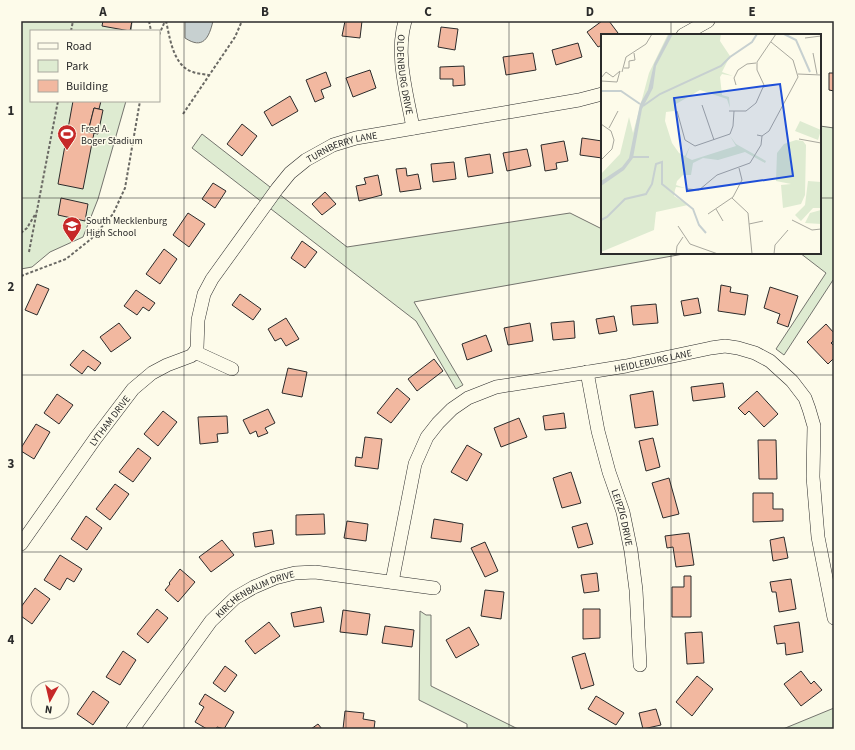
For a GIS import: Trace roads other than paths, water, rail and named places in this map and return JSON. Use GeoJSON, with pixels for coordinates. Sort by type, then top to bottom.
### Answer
{"type":"FeatureCollection","features":[{"type":"Feature","properties":{"kind":"street","name":"OLDENBURG DRIVE"},"geometry":{"type":"LineString","coordinates":[[405,21],[401,40],[401,58],[413,128]]}},
{"type":"Feature","properties":{"kind":"street"},"geometry":{"type":"LineString","coordinates":[[685,34],[708,21]]}},
{"type":"Feature","properties":{"kind":"street","name":"TURNBERRY LANE"},"geometry":{"type":"LineString","coordinates":[[195,352],[197,348],[198,320],[204,294],[212,279],[277,189],[290,173],[306,160],[333,145],[356,138],[579,100],[601,94]]}},
{"type":"Feature","properties":{"kind":"street","name":"HEIDLEBURG LANE"},"geometry":{"type":"LineString","coordinates":[[392,582],[415,464],[425,441],[438,423],[468,398],[496,387],[626,366],[725,346],[755,353],[770,361],[792,381],[810,409],[814,426],[815,443],[813,477],[818,537],[834,618]]}},
{"type":"Feature","properties":{"kind":"street"},"geometry":{"type":"LineString","coordinates":[[195,352],[232,369]]}},
{"type":"Feature","properties":{"kind":"street","name":"LYTHAM DRIVE"},"geometry":{"type":"LineString","coordinates":[[21,544],[95,439],[133,389],[152,372],[191,356],[195,352]]}},
{"type":"Feature","properties":{"kind":"street","name":"LEIPZIG DRIVE"},"geometry":{"type":"LineString","coordinates":[[587,372],[598,431],[609,472],[623,512],[631,551],[636,590],[640,665]]}},
{"type":"Feature","properties":{"kind":"street","name":"KIRCHENBAUM DRIVE"},"geometry":{"type":"LineString","coordinates":[[133,729],[212,621],[235,598],[249,589],[274,578],[295,573],[315,572],[434,588]]}},
{"type":"Feature","properties":{"kind":"place","name":"Fred A. Boger Stadium"},"geometry":{"type":"Point","coordinates":[67,151]}},
{"type":"Feature","properties":{"kind":"place","name":"South Mecklenburg High School"},"geometry":{"type":"Point","coordinates":[72,243]}}]}
